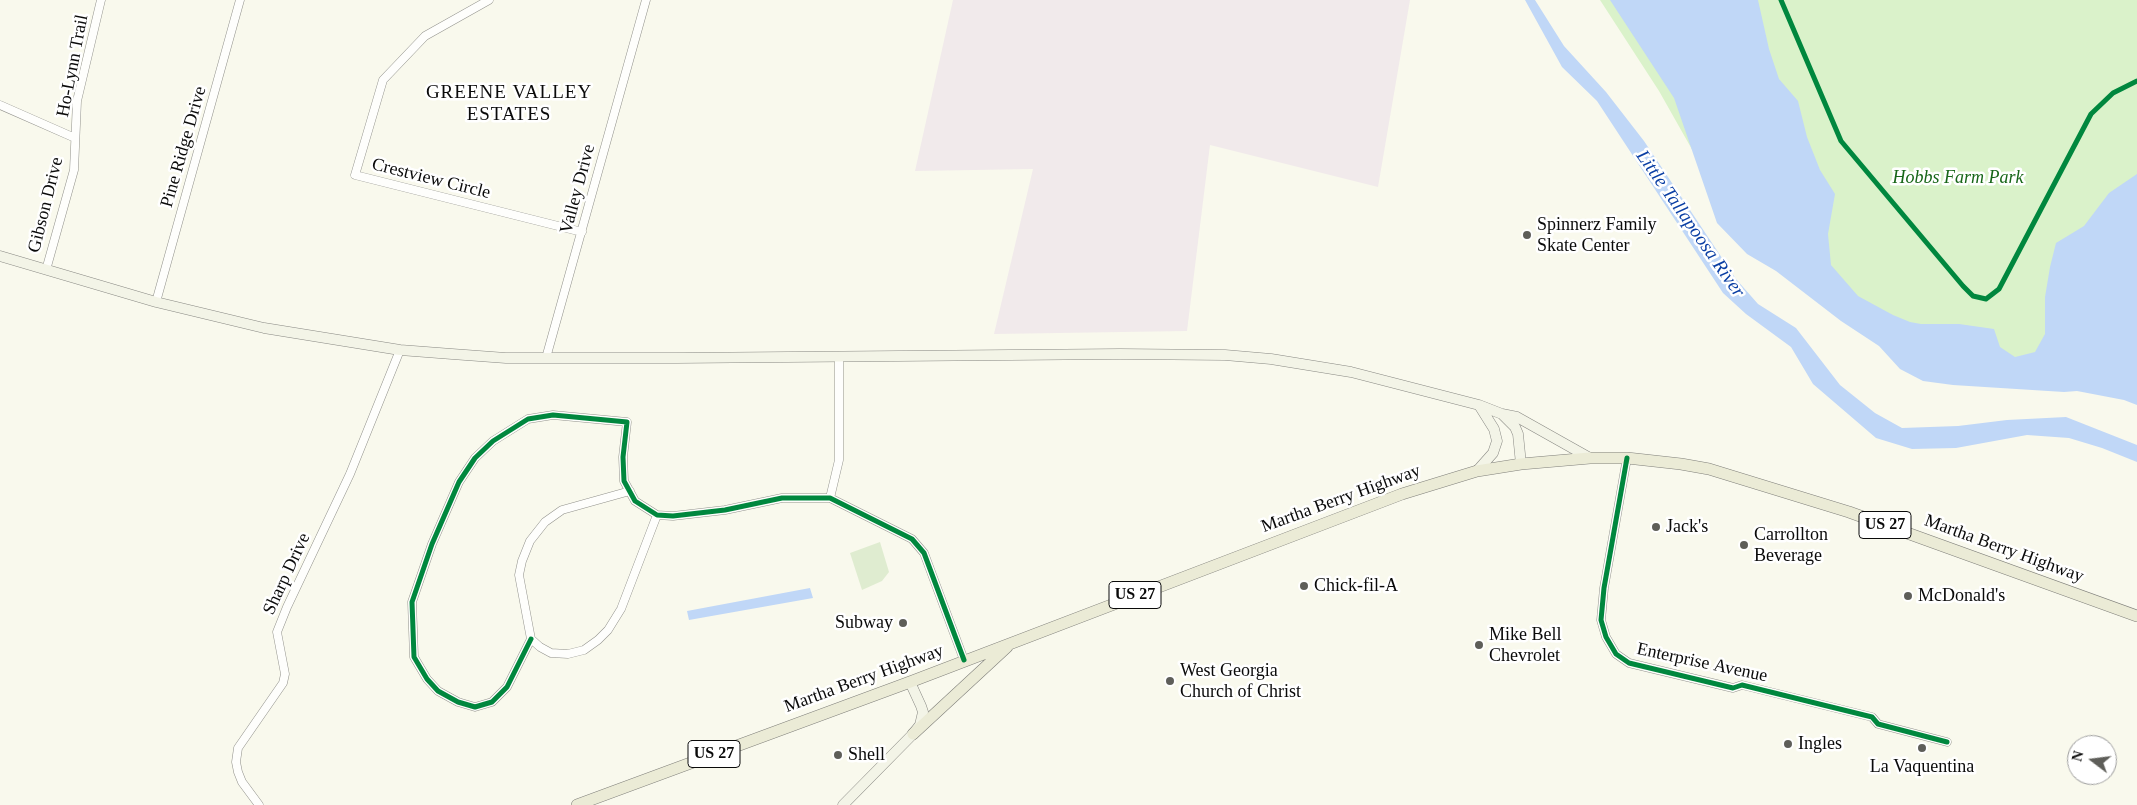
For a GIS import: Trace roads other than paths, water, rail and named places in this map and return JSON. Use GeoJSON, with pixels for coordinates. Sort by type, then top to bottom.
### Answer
{"type":"FeatureCollection","features":[{"type":"Feature","properties":{"kind":"main road"},"geometry":{"type":"LineString","coordinates":[[0,256],[156,302],[264,328],[400,350],[498,357],[546,358],[1029,354],[1226,355],[1271,359],[1351,372],[1479,405],[1502,414],[1590,458]]}},
{"type":"Feature","properties":{"kind":"main road"},"geometry":{"type":"LineString","coordinates":[[1477,472],[1493,453],[1497,441],[1494,429],[1479,405]]}},
{"type":"Feature","properties":{"kind":"main road"},"geometry":{"type":"LineString","coordinates":[[1516,422],[1522,464]]}},
{"type":"Feature","properties":{"kind":"main road","name":"Martha Berry Highway"},"geometry":{"type":"LineString","coordinates":[[577,805],[910,682],[1402,494],[1477,472],[1522,464],[1590,458],[1627,458],[1681,464],[1737,476],[1849,512],[2137,616]]}},
{"type":"Feature","properties":{"kind":"main road"},"geometry":{"type":"LineString","coordinates":[[843,805],[913,734],[1010,643]]}},
{"type":"Feature","properties":{"kind":"main road"},"geometry":{"type":"LineString","coordinates":[[910,682],[923,712],[920,725],[913,734]]}},
{"type":"Feature","properties":{"kind":"street","name":"Ho-Lynn Trail"},"geometry":{"type":"LineString","coordinates":[[74,138],[77,102],[102,0]]}},
{"type":"Feature","properties":{"kind":"street","name":"Pine Ridge Drive"},"geometry":{"type":"LineString","coordinates":[[156,302],[240,0]]}},
{"type":"Feature","properties":{"kind":"street","name":"Crestview Circle"},"geometry":{"type":"LineString","coordinates":[[490,0],[425,36],[383,80],[355,175],[582,232]]}},
{"type":"Feature","properties":{"kind":"street","name":"Valley Drive"},"geometry":{"type":"LineString","coordinates":[[546,358],[646,0]]}},
{"type":"Feature","properties":{"kind":"street","name":"Gibson Drive"},"geometry":{"type":"LineString","coordinates":[[0,106],[74,138],[74,170],[46,270]]}},
{"type":"Feature","properties":{"kind":"street","name":"Sharp Drive"},"geometry":{"type":"LineString","coordinates":[[259,805],[242,782],[238,772],[236,762],[238,748],[283,683],[285,674],[277,632],[350,474],[400,350]]}},
{"type":"Feature","properties":{"kind":"street"},"geometry":{"type":"LineString","coordinates":[[830,498],[839,460],[839,356]]}},
{"type":"Feature","properties":{"kind":"street"},"geometry":{"type":"LineString","coordinates":[[630,491],[562,510],[545,522],[530,541],[519,575],[531,639],[507,687],[492,702],[476,707],[458,702],[438,691],[427,679],[414,657],[412,602],[415,588],[459,482],[475,458],[493,441],[528,419],[553,415],[627,422],[623,457],[624,481],[630,491],[635,501],[657,515],[673,516],[725,510],[782,498],[830,498],[912,539],[924,553],[964,660]]}},
{"type":"Feature","properties":{"kind":"street","name":"Enterprise Avenue"},"geometry":{"type":"LineString","coordinates":[[1627,458],[1600,620],[1606,637],[1616,654],[1629,663],[1732,688],[1742,685],[1872,717],[1878,724],[1947,742]]}},
{"type":"Feature","properties":{"kind":"street"},"geometry":{"type":"LineString","coordinates":[[531,639],[551,653],[568,654],[584,650],[598,640],[608,630],[621,609],[657,515]]}},
{"type":"Feature","properties":{"kind":"water","name":"Little Tallapoosa River"},"geometry":{"type":"Polygon","coordinates":[[[1525,0],[1535,0],[1564,46],[1606,92],[1644,141],[1736,279],[1758,304],[1796,328],[1840,385],[1875,413],[1902,428],[1958,426],[2007,420],[2066,417],[2137,445],[2137,462],[2102,448],[2069,438],[2027,435],[1956,448],[1912,449],[1876,438],[1813,384],[1791,347],[1746,314],[1723,293],[1597,101],[1562,67],[1525,0]]]}},
{"type":"Feature","properties":{"kind":"water"},"geometry":{"type":"Polygon","coordinates":[[[1610,0],[1758,0],[1769,49],[1779,79],[1798,101],[1807,137],[1820,170],[1835,194],[1828,234],[1831,265],[1858,296],[1893,315],[1921,324],[1959,324],[1994,329],[2000,347],[2015,357],[2035,352],[2045,334],[2045,297],[2056,243],[2084,226],[2109,193],[2137,174],[2137,405],[2124,400],[2077,391],[2064,392],[1953,385],[1923,381],[1900,369],[1879,346],[1841,321],[1776,271],[1747,254],[1717,223],[1674,98],[1610,0]]]}},
{"type":"Feature","properties":{"kind":"water"},"geometry":{"type":"Polygon","coordinates":[[[810,588],[813,598],[689,620],[687,611],[810,588]]]}},
{"type":"Feature","properties":{"kind":"place","name":"Spinnerz Family Skate Center"},"geometry":{"type":"Point","coordinates":[1527,235]}},
{"type":"Feature","properties":{"kind":"place","name":"Jack's"},"geometry":{"type":"Point","coordinates":[1656,527]}},
{"type":"Feature","properties":{"kind":"place","name":"Carrollton Beverage"},"geometry":{"type":"Point","coordinates":[1744,545]}},
{"type":"Feature","properties":{"kind":"place","name":"Chick-fil-A"},"geometry":{"type":"Point","coordinates":[1304,586]}},
{"type":"Feature","properties":{"kind":"place","name":"McDonald's"},"geometry":{"type":"Point","coordinates":[1908,596]}},
{"type":"Feature","properties":{"kind":"place","name":"Subway"},"geometry":{"type":"Point","coordinates":[903,623]}},
{"type":"Feature","properties":{"kind":"place","name":"Mike Bell Chevrolet"},"geometry":{"type":"Point","coordinates":[1479,645]}},
{"type":"Feature","properties":{"kind":"place","name":"West Georgia Church of Christ"},"geometry":{"type":"Point","coordinates":[1170,681]}},
{"type":"Feature","properties":{"kind":"place","name":"Ingles"},"geometry":{"type":"Point","coordinates":[1788,744]}},
{"type":"Feature","properties":{"kind":"place","name":"La Vaquentina"},"geometry":{"type":"Point","coordinates":[1922,748]}},
{"type":"Feature","properties":{"kind":"place","name":"Shell"},"geometry":{"type":"Point","coordinates":[838,755]}},
{"type":"Feature","properties":{"kind":"district","name":"GREENE VALLEY ESTATES"},"geometry":{"type":"Point","coordinates":[509,104]}},
{"type":"Feature","properties":{"kind":"park label","name":"Hobbs Farm Park"},"geometry":{"type":"Point","coordinates":[1958,178]}}]}
